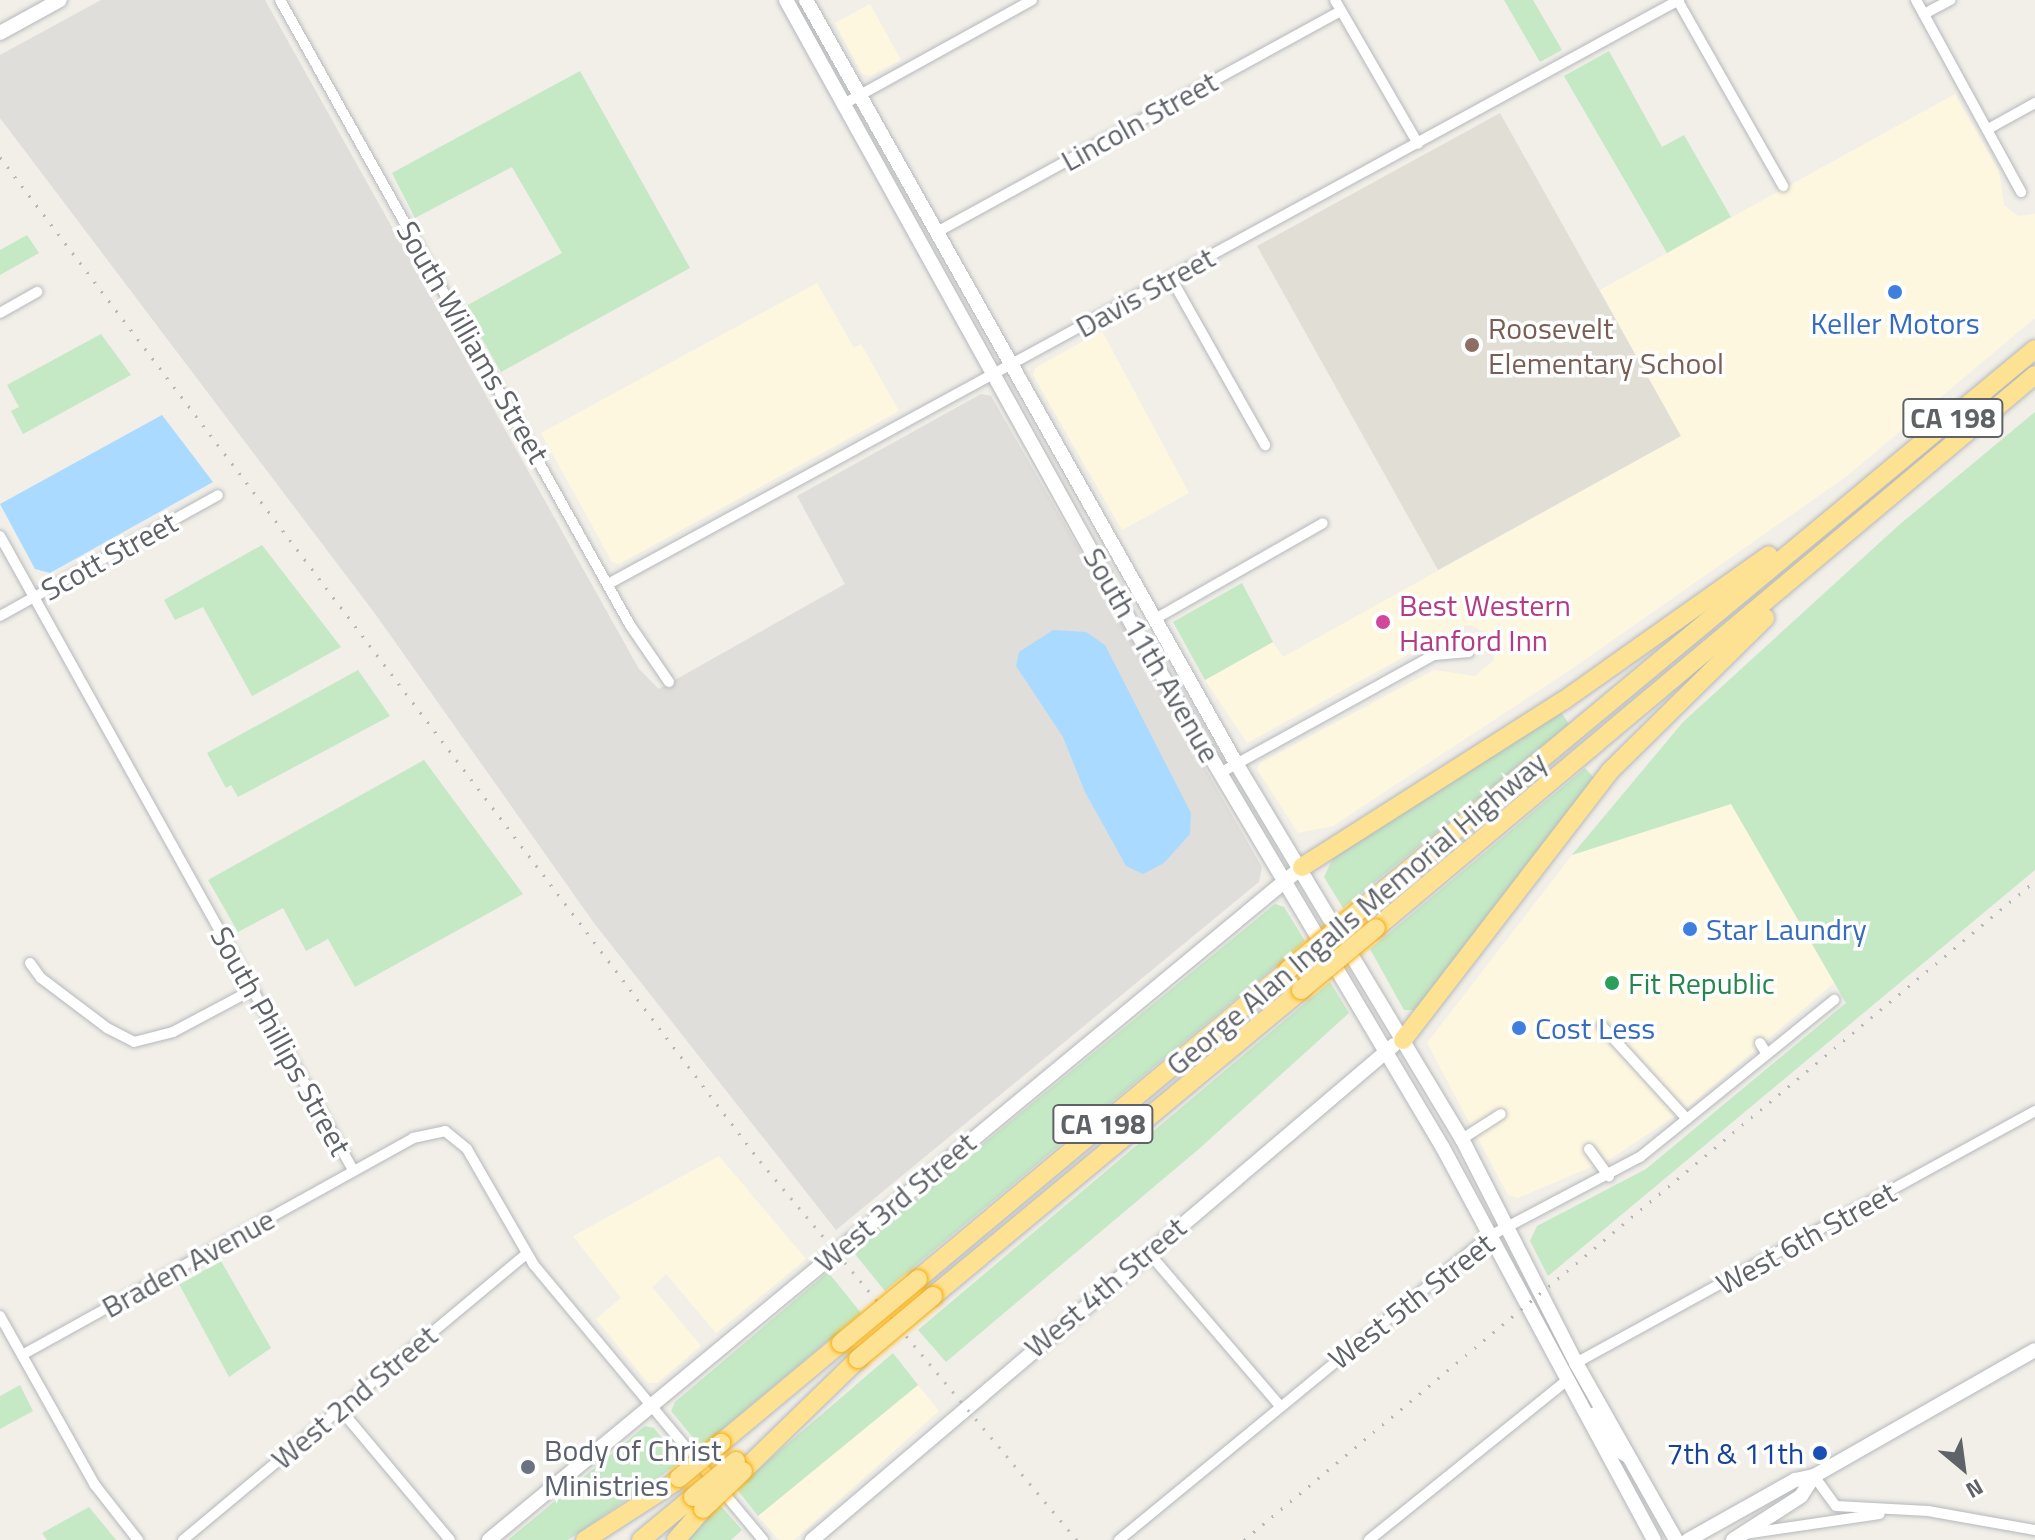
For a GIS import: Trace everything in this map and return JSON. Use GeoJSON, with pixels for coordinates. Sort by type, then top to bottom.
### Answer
{"type":"FeatureCollection","features":[{"type":"Feature","properties":{"kind":"highway","name":"George Alan Ingalls Memorial Highway"},"geometry":{"type":"LineString","coordinates":[[606,1540],[2035,349]]}},
{"type":"Feature","properties":{"kind":"highway","name":"George Alan Ingalls Memorial Highway"},"geometry":{"type":"LineString","coordinates":[[641,1540],[698,1503],[858,1359],[2035,375]]}},
{"type":"Feature","properties":{"kind":"highway"},"geometry":{"type":"LineString","coordinates":[[1302,867],[1563,701],[1871,486]]}},
{"type":"Feature","properties":{"kind":"highway"},"geometry":{"type":"LineString","coordinates":[[1403,1040],[1569,821],[1642,735],[1889,500]]}},
{"type":"Feature","properties":{"kind":"highway"},"geometry":{"type":"LineString","coordinates":[[585,1540],[677,1480]]}},
{"type":"Feature","properties":{"kind":"highway"},"geometry":{"type":"LineString","coordinates":[[676,1540],[698,1503]]}},
{"type":"Feature","properties":{"kind":"main road"},"geometry":{"type":"LineString","coordinates":[[0,33],[40,5],[60,0]]}},
{"type":"Feature","properties":{"kind":"main road","name":"South 11th Avenue"},"geometry":{"type":"LineString","coordinates":[[786,0],[993,375],[1220,773],[1386,1050],[1528,1313]]}},
{"type":"Feature","properties":{"kind":"main road","name":"South 11th Avenue"},"geometry":{"type":"LineString","coordinates":[[806,0],[1236,763],[1302,867],[1462,1139],[1576,1363]]}},
{"type":"Feature","properties":{"kind":"main road","name":"West 3rd Street"},"geometry":{"type":"LineString","coordinates":[[489,1540],[1302,867]]}},
{"type":"Feature","properties":{"kind":"main road","name":"West 4th Street"},"geometry":{"type":"LineString","coordinates":[[812,1540],[1386,1050],[1403,1040]]}},
{"type":"Feature","properties":{"kind":"main road"},"geometry":{"type":"LineString","coordinates":[[1528,1313],[1541,1320],[1560,1355],[1576,1363],[1676,1540]]}},
{"type":"Feature","properties":{"kind":"main road"},"geometry":{"type":"LineString","coordinates":[[1528,1313],[1654,1540]]}},
{"type":"Feature","properties":{"kind":"main road"},"geometry":{"type":"LineString","coordinates":[[1688,1540],[1795,1480],[1814,1476],[2035,1350]]}},
{"type":"Feature","properties":{"kind":"main road"},"geometry":{"type":"LineString","coordinates":[[1565,1382],[1579,1384],[1613,1447],[1632,1459]]}},
{"type":"Feature","properties":{"kind":"main road"},"geometry":{"type":"LineString","coordinates":[[1738,1537],[1801,1496],[1814,1476]]}},
{"type":"Feature","properties":{"kind":"street","name":"South Williams Street"},"geometry":{"type":"LineString","coordinates":[[280,0],[669,682]]}},
{"type":"Feature","properties":{"kind":"street"},"geometry":{"type":"LineString","coordinates":[[842,105],[1032,0]]}},
{"type":"Feature","properties":{"kind":"street"},"geometry":{"type":"LineString","coordinates":[[1335,0],[1418,144]]}},
{"type":"Feature","properties":{"kind":"street","name":"Davis Street"},"geometry":{"type":"LineString","coordinates":[[610,583],[1679,0]]}},
{"type":"Feature","properties":{"kind":"street"},"geometry":{"type":"LineString","coordinates":[[1679,0],[1783,186]]}},
{"type":"Feature","properties":{"kind":"street"},"geometry":{"type":"LineString","coordinates":[[1916,0],[2021,192]]}},
{"type":"Feature","properties":{"kind":"street"},"geometry":{"type":"LineString","coordinates":[[1924,14],[1950,0]]}},
{"type":"Feature","properties":{"kind":"street","name":"Lincoln Street"},"geometry":{"type":"LineString","coordinates":[[937,232],[1341,11]]}},
{"type":"Feature","properties":{"kind":"street"},"geometry":{"type":"LineString","coordinates":[[1988,129],[2035,103]]}},
{"type":"Feature","properties":{"kind":"street"},"geometry":{"type":"LineString","coordinates":[[1171,278],[1265,445]]}},
{"type":"Feature","properties":{"kind":"street"},"geometry":{"type":"LineString","coordinates":[[0,313],[37,292]]}},
{"type":"Feature","properties":{"kind":"street","name":"Scott Street"},"geometry":{"type":"LineString","coordinates":[[0,616],[218,495]]}},
{"type":"Feature","properties":{"kind":"street"},"geometry":{"type":"LineString","coordinates":[[1155,619],[1323,523]]}},
{"type":"Feature","properties":{"kind":"street","name":"South Phillips Street"},"geometry":{"type":"LineString","coordinates":[[0,536],[353,1170],[428,1132],[450,1133],[467,1149],[526,1254],[763,1540]]}},
{"type":"Feature","properties":{"kind":"street"},"geometry":{"type":"LineString","coordinates":[[1220,773],[1434,655],[1469,652]]}},
{"type":"Feature","properties":{"kind":"street"},"geometry":{"type":"LineString","coordinates":[[30,963],[41,978],[107,1028],[134,1042],[173,1032],[252,990]]}},
{"type":"Feature","properties":{"kind":"street","name":"West 5th Street"},"geometry":{"type":"LineString","coordinates":[[1119,1540],[1279,1405],[1488,1237],[1609,1177],[1687,1119],[1834,1000]]}},
{"type":"Feature","properties":{"kind":"street"},"geometry":{"type":"LineString","coordinates":[[1602,1026],[1687,1119]]}},
{"type":"Feature","properties":{"kind":"street"},"geometry":{"type":"LineString","coordinates":[[1760,1043],[1767,1054]]}},
{"type":"Feature","properties":{"kind":"street","name":"West 6th Street"},"geometry":{"type":"LineString","coordinates":[[1576,1363],[2035,1111]]}},
{"type":"Feature","properties":{"kind":"street"},"geometry":{"type":"LineString","coordinates":[[1462,1139],[1501,1114]]}},
{"type":"Feature","properties":{"kind":"street"},"geometry":{"type":"LineString","coordinates":[[1589,1149],[1609,1177]]}},
{"type":"Feature","properties":{"kind":"street","name":"Braden Avenue"},"geometry":{"type":"LineString","coordinates":[[22,1355],[353,1170]]}},
{"type":"Feature","properties":{"kind":"street"},"geometry":{"type":"LineString","coordinates":[[1148,1252],[1279,1405]]}},
{"type":"Feature","properties":{"kind":"street","name":"West 2nd Street"},"geometry":{"type":"LineString","coordinates":[[183,1540],[526,1254]]}},
{"type":"Feature","properties":{"kind":"street"},"geometry":{"type":"LineString","coordinates":[[0,1316],[95,1485],[138,1540]]}},
{"type":"Feature","properties":{"kind":"street"},"geometry":{"type":"LineString","coordinates":[[1369,1540],[1383,1536],[1565,1382]]}},
{"type":"Feature","properties":{"kind":"street"},"geometry":{"type":"LineString","coordinates":[[340,1409],[450,1540]]}},
{"type":"Feature","properties":{"kind":"street"},"geometry":{"type":"LineString","coordinates":[[1814,1476],[1836,1506],[1987,1519],[2035,1530]]}},
{"type":"Feature","properties":{"kind":"street"},"geometry":{"type":"LineString","coordinates":[[1738,1537],[1904,1511]]}},
{"type":"Feature","properties":{"kind":"shaded area"},"geometry":{"type":"Polygon","coordinates":[[[101,0],[265,0],[639,669],[659,689],[845,584],[797,496],[981,394],[991,396],[1262,867],[1259,882],[836,1230],[594,923],[376,615],[0,118],[0,55],[101,0]]]}},
{"type":"Feature","properties":{"kind":"shaded area"},"geometry":{"type":"Polygon","coordinates":[[[870,4],[901,60],[870,76],[862,74],[835,23],[870,4]]]}},
{"type":"Feature","properties":{"kind":"shaded area"},"geometry":{"type":"Polygon","coordinates":[[[1955,94],[1999,171],[2004,205],[2018,216],[2035,214],[2035,318],[1847,476],[1576,666],[1333,826],[1298,833],[1257,769],[1260,763],[1434,670],[1475,676],[1494,660],[1492,637],[1471,625],[1460,626],[1247,743],[1205,680],[1273,642],[1283,657],[1680,436],[1600,290],[1955,94]]]}},
{"type":"Feature","properties":{"kind":"shaded area","name":"Roosevelt Elementary School"},"geometry":{"type":"Polygon","coordinates":[[[1500,113],[1681,436],[1438,570],[1257,246],[1500,113]]]}},
{"type":"Feature","properties":{"kind":"shaded area"},"geometry":{"type":"Polygon","coordinates":[[[817,283],[854,348],[861,344],[899,411],[619,564],[612,562],[541,433],[817,283]]]}},
{"type":"Feature","properties":{"kind":"shaded area"},"geometry":{"type":"Polygon","coordinates":[[[1102,331],[1189,493],[1122,530],[1033,375],[1035,368],[1102,331]]]}},
{"type":"Feature","properties":{"kind":"shaded area"},"geometry":{"type":"Polygon","coordinates":[[[1731,804],[1835,982],[1687,1108],[1610,1159],[1518,1198],[1508,1195],[1427,1043],[1572,855],[1731,804]]]}},
{"type":"Feature","properties":{"kind":"shaded area"},"geometry":{"type":"Polygon","coordinates":[[[719,1156],[806,1259],[716,1333],[666,1274],[652,1287],[701,1346],[657,1383],[648,1383],[596,1319],[621,1298],[573,1236],[719,1156]]]}},
{"type":"Feature","properties":{"kind":"shaded area"},"geometry":{"type":"Polygon","coordinates":[[[918,1385],[939,1411],[794,1540],[779,1540],[758,1516],[918,1385]]]}},
{"type":"Feature","properties":{"kind":"green space"},"geometry":{"type":"Polygon","coordinates":[[[1504,0],[1533,0],[1562,50],[1540,62],[1504,0]]]}},
{"type":"Feature","properties":{"kind":"green space"},"geometry":{"type":"Polygon","coordinates":[[[1609,51],[1662,147],[1684,135],[1731,217],[1667,253],[1564,76],[1609,51]]]}},
{"type":"Feature","properties":{"kind":"green space"},"geometry":{"type":"Polygon","coordinates":[[[580,71],[690,268],[501,372],[464,307],[562,253],[512,167],[415,218],[392,173],[580,71]]]}},
{"type":"Feature","properties":{"kind":"green space"},"geometry":{"type":"Polygon","coordinates":[[[27,235],[39,253],[0,275],[0,250],[27,235]]]}},
{"type":"Feature","properties":{"kind":"green space"},"geometry":{"type":"Polygon","coordinates":[[[101,334],[131,375],[23,434],[11,411],[19,407],[7,385],[101,334]]]}},
{"type":"Feature","properties":{"kind":"green space"},"geometry":{"type":"Polygon","coordinates":[[[2035,412],[2035,870],[1548,1276],[1530,1241],[1537,1226],[1646,1169],[1846,1003],[1731,804],[1572,855],[1683,722],[1899,525],[2035,412]]]}},
{"type":"Feature","properties":{"kind":"green space"},"geometry":{"type":"Polygon","coordinates":[[[262,545],[341,647],[252,696],[203,607],[175,620],[164,600],[262,545]]]}},
{"type":"Feature","properties":{"kind":"green space"},"geometry":{"type":"Polygon","coordinates":[[[1242,583],[1273,642],[1205,680],[1173,622],[1242,583]]]}},
{"type":"Feature","properties":{"kind":"green space"},"geometry":{"type":"Polygon","coordinates":[[[358,670],[390,716],[238,797],[231,785],[226,788],[207,753],[358,670]]]}},
{"type":"Feature","properties":{"kind":"green space"},"geometry":{"type":"Polygon","coordinates":[[[1559,709],[1569,724],[1343,908],[1324,877],[1333,858],[1559,709]]]}},
{"type":"Feature","properties":{"kind":"green space"},"geometry":{"type":"Polygon","coordinates":[[[424,760],[523,894],[355,987],[328,939],[306,951],[283,908],[238,932],[208,880],[424,760]]]}},
{"type":"Feature","properties":{"kind":"green space"},"geometry":{"type":"Polygon","coordinates":[[[1585,768],[1596,780],[1423,1001],[1414,1010],[1404,1010],[1370,949],[1585,768]]]}},
{"type":"Feature","properties":{"kind":"green space"},"geometry":{"type":"Polygon","coordinates":[[[1275,904],[1284,907],[1305,941],[885,1291],[855,1254],[857,1247],[1275,904]]]}},
{"type":"Feature","properties":{"kind":"green space"},"geometry":{"type":"Polygon","coordinates":[[[1330,982],[1349,1013],[1200,1148],[946,1362],[918,1330],[1330,982]]]}},
{"type":"Feature","properties":{"kind":"green space"},"geometry":{"type":"Polygon","coordinates":[[[221,1261],[271,1348],[229,1377],[179,1284],[221,1261]]]}},
{"type":"Feature","properties":{"kind":"green space"},"geometry":{"type":"Polygon","coordinates":[[[828,1272],[861,1313],[701,1447],[671,1411],[675,1402],[828,1272]]]}},
{"type":"Feature","properties":{"kind":"green space"},"geometry":{"type":"Polygon","coordinates":[[[893,1353],[918,1385],[758,1516],[736,1488],[893,1353]]]}},
{"type":"Feature","properties":{"kind":"green space"},"geometry":{"type":"Polygon","coordinates":[[[20,1385],[33,1411],[0,1429],[0,1396],[20,1385]]]}},
{"type":"Feature","properties":{"kind":"green space"},"geometry":{"type":"Polygon","coordinates":[[[645,1426],[654,1428],[681,1462],[568,1540],[508,1540],[645,1426]]]}},
{"type":"Feature","properties":{"kind":"green space"},"geometry":{"type":"Polygon","coordinates":[[[720,1505],[742,1530],[731,1540],[687,1540],[720,1505]]]}},
{"type":"Feature","properties":{"kind":"green space"},"geometry":{"type":"Polygon","coordinates":[[[89,1507],[116,1540],[47,1540],[42,1533],[89,1507]]]}},
{"type":"Feature","properties":{"kind":"water"},"geometry":{"type":"Polygon","coordinates":[[[162,415],[213,482],[50,573],[35,569],[0,504],[162,415]]]}},
{"type":"Feature","properties":{"kind":"water"},"geometry":{"type":"Polygon","coordinates":[[[1053,630],[1086,632],[1105,645],[1191,813],[1190,834],[1164,863],[1143,874],[1126,866],[1085,792],[1063,737],[1016,666],[1019,652],[1053,630]]]}},
{"type":"Feature","properties":{"kind":"railway"},"geometry":{"type":"LineString","coordinates":[[0,157],[760,1161],[1077,1540]]}},
{"type":"Feature","properties":{"kind":"railway"},"geometry":{"type":"LineString","coordinates":[[1244,1540],[2035,881]]}},
{"type":"Feature","properties":{"kind":"place","name":"Keller Motors"},"geometry":{"type":"Point","coordinates":[1895,292]}},
{"type":"Feature","properties":{"kind":"place","name":"Roosevelt Elementary School"},"geometry":{"type":"Point","coordinates":[1472,345]}},
{"type":"Feature","properties":{"kind":"place","name":"Best Western Hanford Inn"},"geometry":{"type":"Point","coordinates":[1383,622]}},
{"type":"Feature","properties":{"kind":"place","name":"Star Laundry"},"geometry":{"type":"Point","coordinates":[1690,929]}},
{"type":"Feature","properties":{"kind":"place","name":"Fit Republic"},"geometry":{"type":"Point","coordinates":[1612,983]}},
{"type":"Feature","properties":{"kind":"place","name":"Cost Less"},"geometry":{"type":"Point","coordinates":[1519,1028]}},
{"type":"Feature","properties":{"kind":"place","name":"7th & 11th"},"geometry":{"type":"Point","coordinates":[1820,1453]}},
{"type":"Feature","properties":{"kind":"place","name":"Body of Christ Ministries"},"geometry":{"type":"Point","coordinates":[528,1467]}}]}
